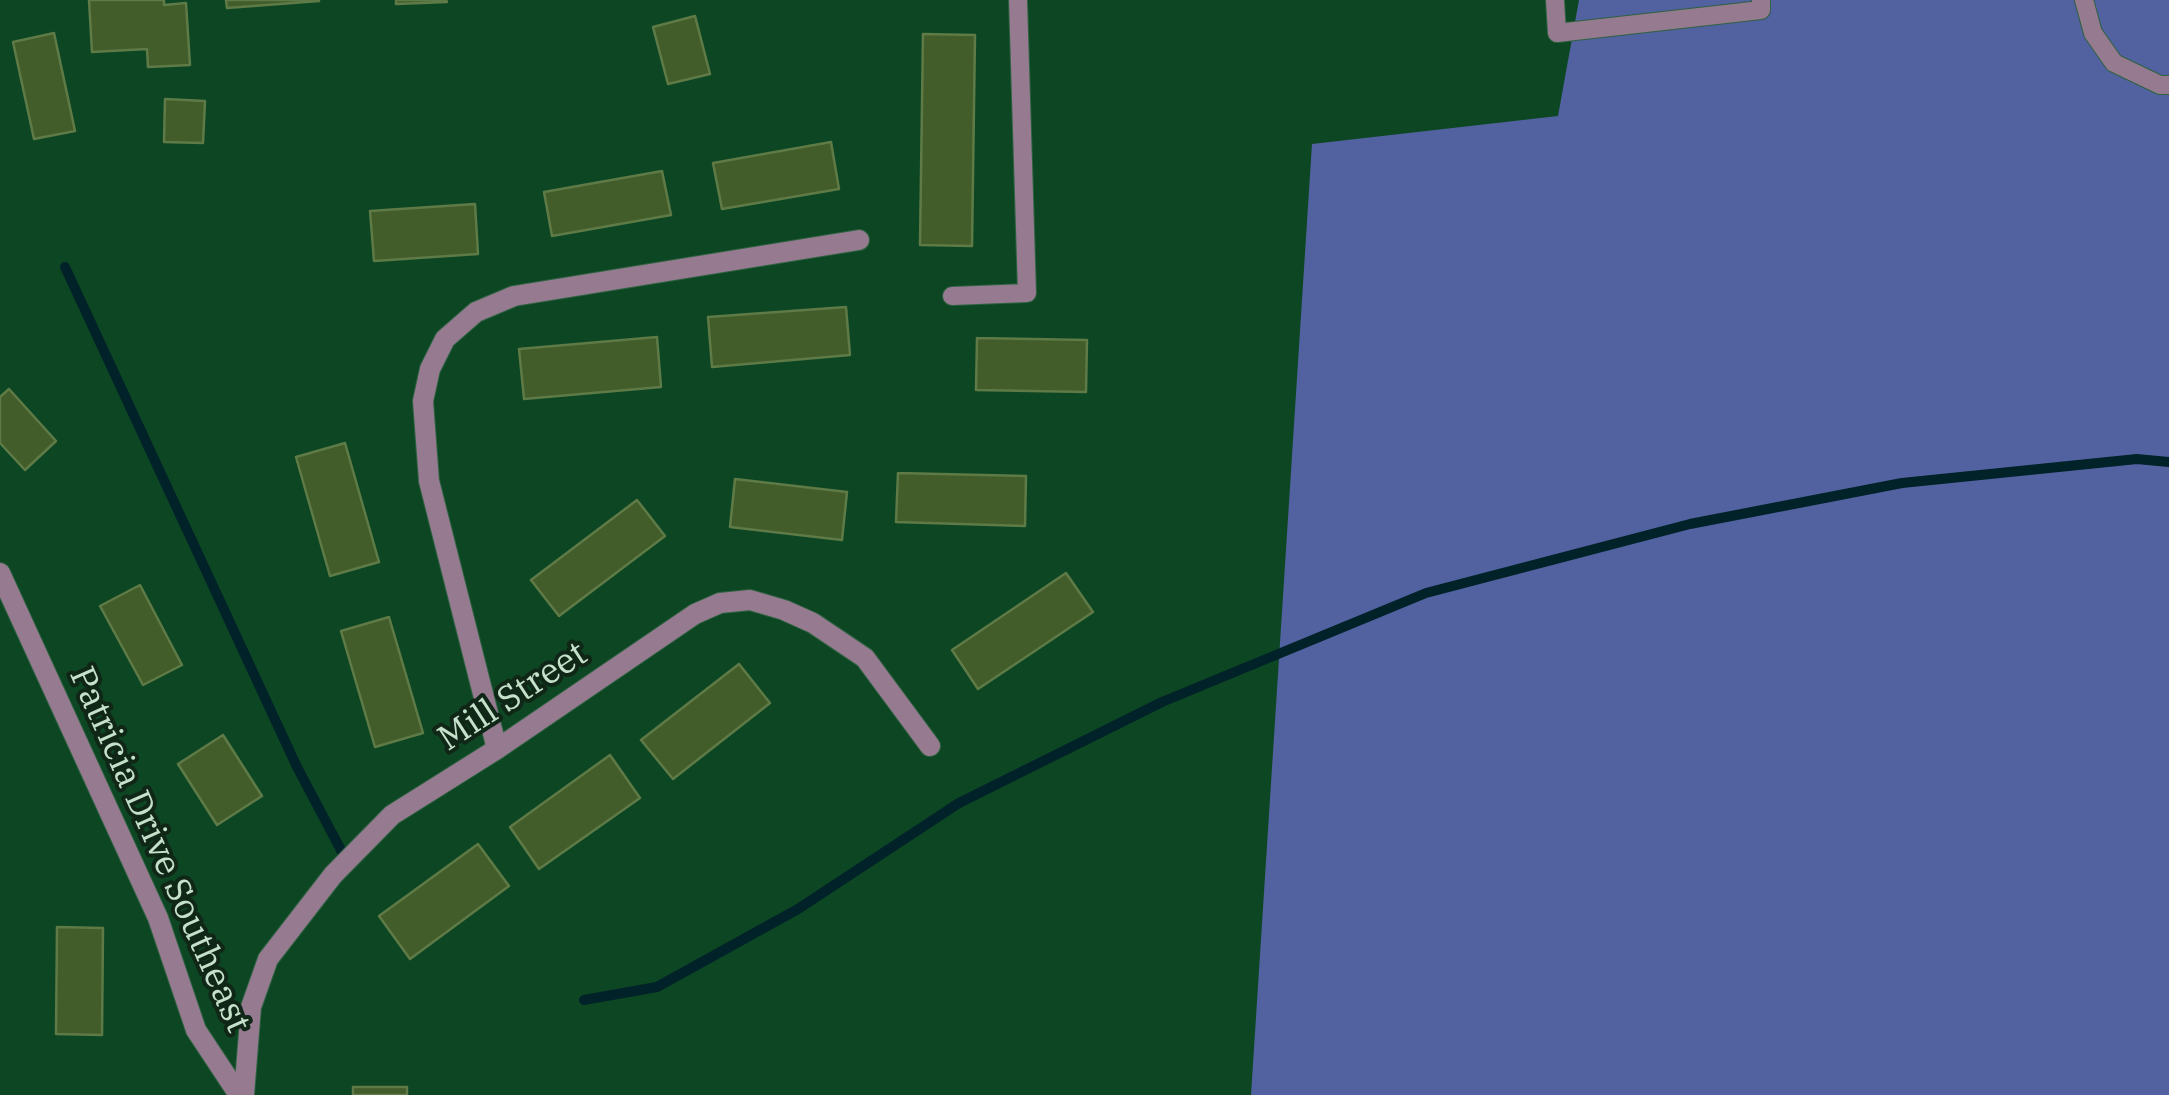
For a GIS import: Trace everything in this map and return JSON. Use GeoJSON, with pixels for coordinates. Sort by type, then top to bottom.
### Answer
{"type":"FeatureCollection","features":[{"type":"Feature","properties":{"kind":"street"},"geometry":{"type":"LineString","coordinates":[[498,750],[429,480],[423,401],[430,369],[445,338],[476,312],[514,296],[859,240]]}},
{"type":"Feature","properties":{"kind":"street","name":"Patricia Drive Southeast"},"geometry":{"type":"LineString","coordinates":[[0,573],[158,918],[196,1030],[241,1095]]}},
{"type":"Feature","properties":{"kind":"street","name":"Mill Street"},"geometry":{"type":"LineString","coordinates":[[241,1095],[250,1008],[268,959],[333,874],[392,815],[498,750],[696,614],[720,603],[750,600],[813,623],[865,658],[930,746]]}},
{"type":"Feature","properties":{"kind":"lane"},"geometry":{"type":"LineString","coordinates":[[952,296],[1027,293],[1018,0]]}},
{"type":"Feature","properties":{"kind":"lane"},"geometry":{"type":"LineString","coordinates":[[1555,0],[1557,33],[1762,10],[1761,0]]}},
{"type":"Feature","properties":{"kind":"lane"},"geometry":{"type":"LineString","coordinates":[[2084,0],[2094,33],[2114,63],[2160,85],[2169,85]]}},
{"type":"Feature","properties":{"kind":"shaded area"},"geometry":{"type":"Polygon","coordinates":[[[1579,0],[2169,0],[2169,1095],[1251,1095],[1312,144],[1558,116],[1579,0]]]}},
{"type":"Feature","properties":{"kind":"building"},"geometry":{"type":"Polygon","coordinates":[[[89,0],[186,3],[190,65],[148,67],[147,49],[92,52],[89,0]]]}},
{"type":"Feature","properties":{"kind":"building"},"geometry":{"type":"Polygon","coordinates":[[[226,0],[319,0],[319,1],[227,8],[226,0]]]}},
{"type":"Feature","properties":{"kind":"building"},"geometry":{"type":"Polygon","coordinates":[[[396,0],[446,0],[447,2],[396,4],[396,0]]]}},
{"type":"Feature","properties":{"kind":"building"},"geometry":{"type":"Polygon","coordinates":[[[695,16],[710,74],[668,84],[653,27],[695,16]]]}},
{"type":"Feature","properties":{"kind":"building"},"geometry":{"type":"Polygon","coordinates":[[[54,33],[75,131],[34,139],[13,42],[54,33]]]}},
{"type":"Feature","properties":{"kind":"building"},"geometry":{"type":"Polygon","coordinates":[[[923,34],[975,35],[972,246],[920,245],[923,34]]]}},
{"type":"Feature","properties":{"kind":"building"},"geometry":{"type":"Polygon","coordinates":[[[165,99],[205,101],[203,143],[164,142],[165,99]]]}},
{"type":"Feature","properties":{"kind":"building"},"geometry":{"type":"Polygon","coordinates":[[[831,142],[839,189],[722,209],[713,163],[831,142]]]}},
{"type":"Feature","properties":{"kind":"building"},"geometry":{"type":"Polygon","coordinates":[[[662,171],[671,215],[552,236],[544,192],[662,171]]]}},
{"type":"Feature","properties":{"kind":"building"},"geometry":{"type":"Polygon","coordinates":[[[475,204],[478,254],[374,261],[370,211],[475,204]]]}},
{"type":"Feature","properties":{"kind":"building"},"geometry":{"type":"Polygon","coordinates":[[[846,307],[850,355],[712,367],[708,317],[846,307]]]}},
{"type":"Feature","properties":{"kind":"building"},"geometry":{"type":"Polygon","coordinates":[[[657,337],[661,387],[524,399],[519,349],[657,337]]]}},
{"type":"Feature","properties":{"kind":"building"},"geometry":{"type":"Polygon","coordinates":[[[977,338],[1087,340],[1086,392],[976,390],[977,338]]]}},
{"type":"Feature","properties":{"kind":"building"},"geometry":{"type":"Polygon","coordinates":[[[9,389],[56,441],[25,470],[0,443],[0,397],[9,389]]]}},
{"type":"Feature","properties":{"kind":"building"},"geometry":{"type":"Polygon","coordinates":[[[345,443],[379,562],[330,576],[296,457],[345,443]]]}},
{"type":"Feature","properties":{"kind":"building"},"geometry":{"type":"Polygon","coordinates":[[[898,473],[1026,476],[1025,526],[896,522],[898,473]]]}},
{"type":"Feature","properties":{"kind":"building"},"geometry":{"type":"Polygon","coordinates":[[[735,479],[847,492],[842,540],[730,527],[735,479]]]}},
{"type":"Feature","properties":{"kind":"building"},"geometry":{"type":"Polygon","coordinates":[[[637,500],[665,536],[559,616],[531,580],[637,500]]]}},
{"type":"Feature","properties":{"kind":"building"},"geometry":{"type":"Polygon","coordinates":[[[1066,573],[1093,612],[978,689],[952,650],[1066,573]]]}},
{"type":"Feature","properties":{"kind":"building"},"geometry":{"type":"Polygon","coordinates":[[[140,585],[182,665],[143,685],[100,606],[140,585]]]}},
{"type":"Feature","properties":{"kind":"building"},"geometry":{"type":"Polygon","coordinates":[[[389,617],[423,733],[375,747],[341,631],[389,617]]]}},
{"type":"Feature","properties":{"kind":"building"},"geometry":{"type":"Polygon","coordinates":[[[739,664],[770,703],[673,779],[641,740],[739,664]]]}},
{"type":"Feature","properties":{"kind":"building"},"geometry":{"type":"Polygon","coordinates":[[[223,735],[262,796],[217,825],[178,764],[223,735]]]}},
{"type":"Feature","properties":{"kind":"building"},"geometry":{"type":"Polygon","coordinates":[[[610,755],[640,798],[539,869],[510,827],[610,755]]]}},
{"type":"Feature","properties":{"kind":"building"},"geometry":{"type":"Polygon","coordinates":[[[478,844],[509,886],[410,959],[379,916],[478,844]]]}},
{"type":"Feature","properties":{"kind":"building"},"geometry":{"type":"Polygon","coordinates":[[[57,927],[103,928],[102,1035],[56,1034],[57,927]]]}},
{"type":"Feature","properties":{"kind":"building"},"geometry":{"type":"Polygon","coordinates":[[[353,1087],[407,1087],[407,1095],[353,1095],[353,1087]]]}},
{"type":"Feature","properties":{"kind":"waterway"},"geometry":{"type":"LineString","coordinates":[[65,267],[297,767],[342,852]]}},
{"type":"Feature","properties":{"kind":"waterway"},"geometry":{"type":"LineString","coordinates":[[584,1000],[657,987],[798,909],[959,803],[1162,702],[1426,593],[1690,524],[1902,483],[2137,459],[2169,462]]}}]}
